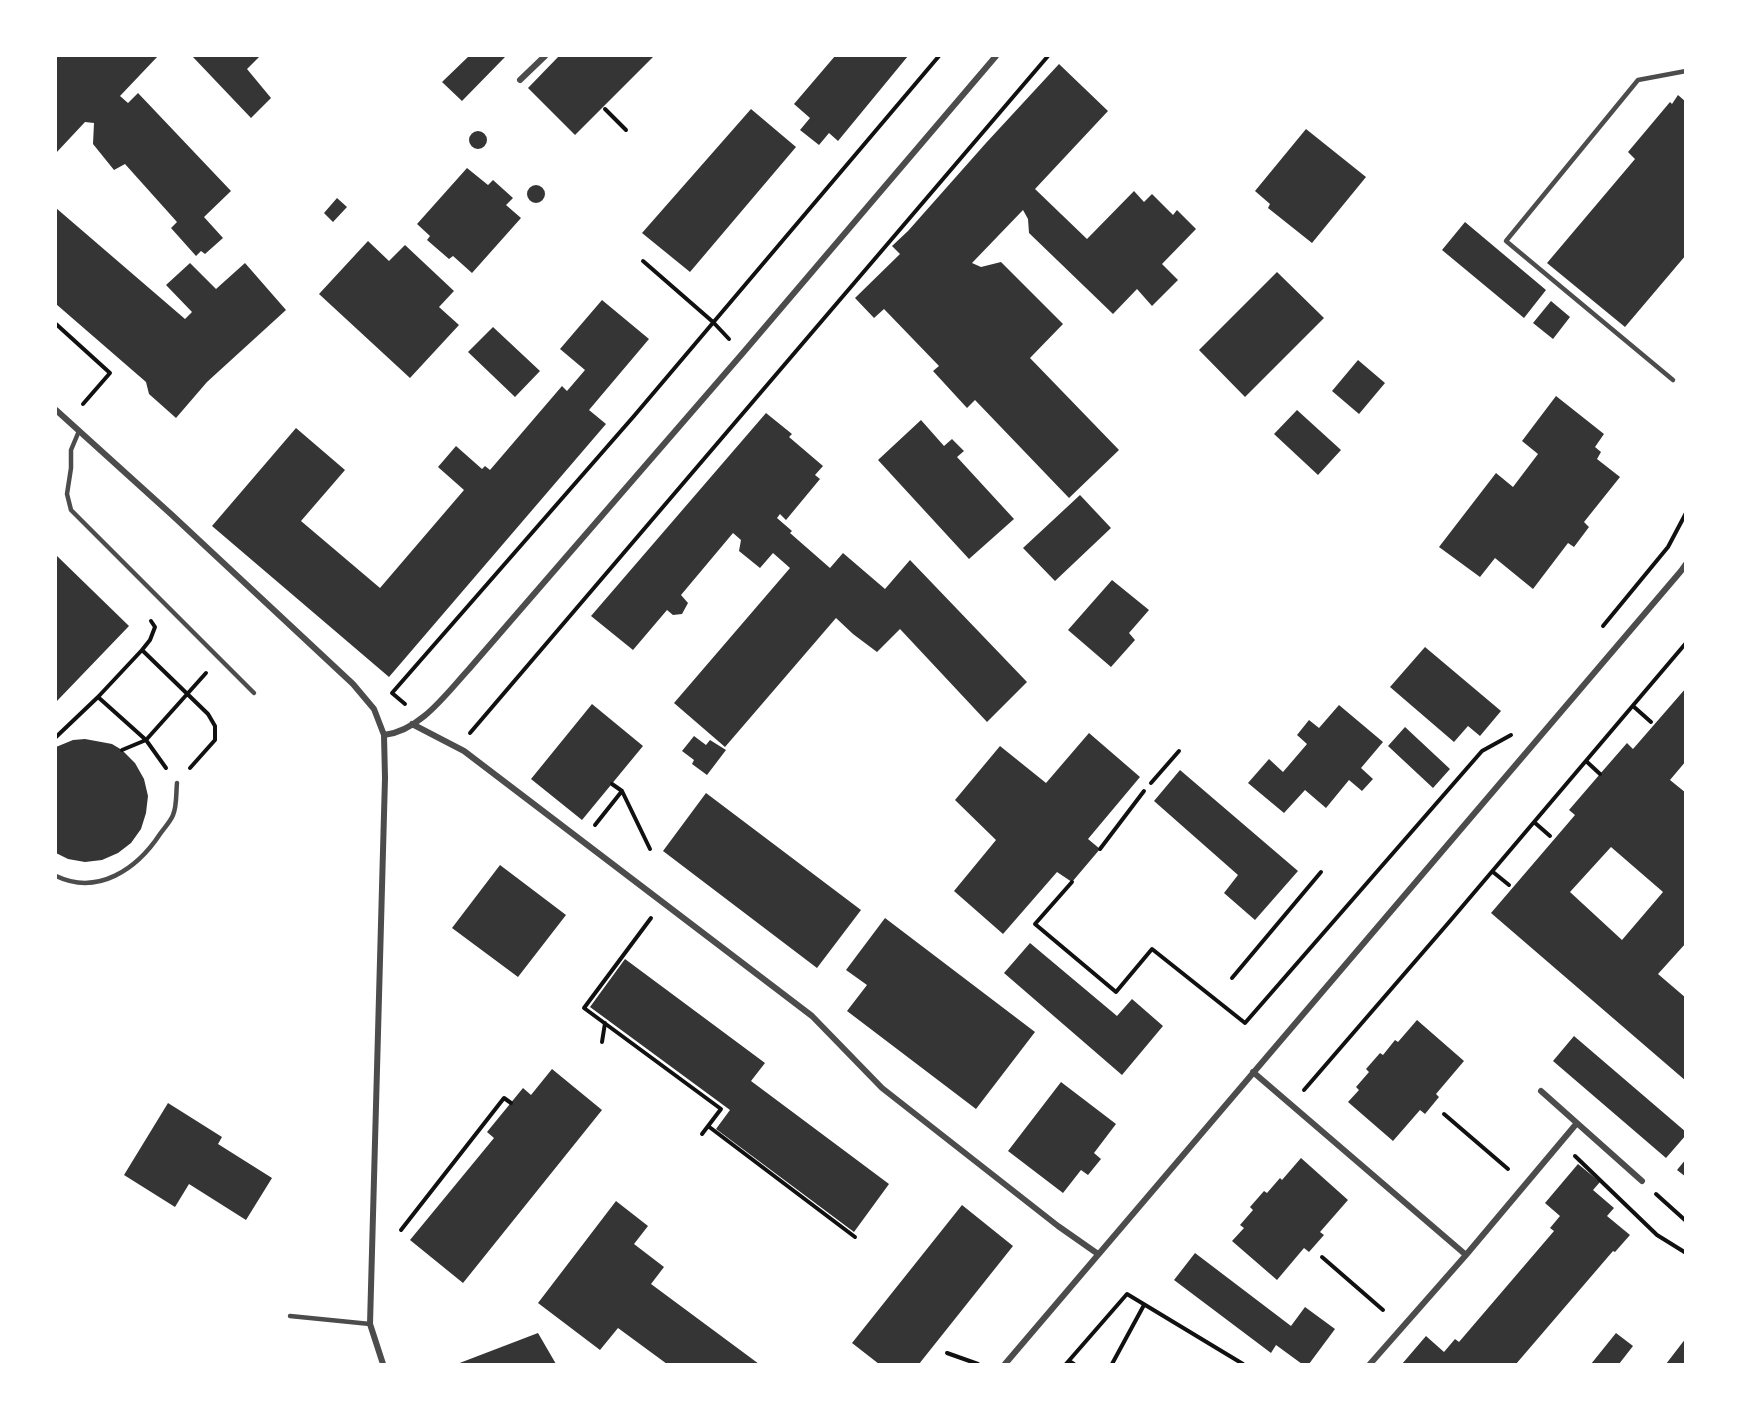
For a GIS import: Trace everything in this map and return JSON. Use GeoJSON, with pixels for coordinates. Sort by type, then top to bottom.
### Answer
{"type":"FeatureCollection","features":[{"type":"Feature","properties":{"kind":"street"},"geometry":{"type":"LineString","coordinates":[[520,80],[545,56]]}},
{"type":"Feature","properties":{"kind":"street"},"geometry":{"type":"LineString","coordinates":[[384,735],[398,734],[428,713],[469,669],[996,56]]}},
{"type":"Feature","properties":{"kind":"street"},"geometry":{"type":"LineString","coordinates":[[56,410],[353,684],[374,709],[384,735],[385,778],[370,1324],[383,1365]]}},
{"type":"Feature","properties":{"kind":"street"},"geometry":{"type":"LineString","coordinates":[[1005,1365],[1253,1072],[1683,573],[1686,564]]}},
{"type":"Feature","properties":{"kind":"street"},"geometry":{"type":"LineString","coordinates":[[412,724],[464,752],[812,1016],[882,1088],[1058,1226],[1098,1254]]}},
{"type":"Feature","properties":{"kind":"street"},"geometry":{"type":"LineString","coordinates":[[1253,1072],[1466,1255]]}},
{"type":"Feature","properties":{"kind":"street"},"geometry":{"type":"LineString","coordinates":[[1541,1091],[1642,1181]]}},
{"type":"Feature","properties":{"kind":"street"},"geometry":{"type":"LineString","coordinates":[[1370,1365],[1577,1123]]}},
{"type":"Feature","properties":{"kind":"lane"},"geometry":{"type":"LineString","coordinates":[[1673,380],[1506,241],[1638,80],[1686,71]]}},
{"type":"Feature","properties":{"kind":"lane"},"geometry":{"type":"LineString","coordinates":[[79,431],[71,450],[67,494],[71,510],[254,693]]}},
{"type":"Feature","properties":{"kind":"lane"},"geometry":{"type":"LineString","coordinates":[[56,876],[68,882],[92,883],[122,874],[142,857],[173,815],[177,783]]}},
{"type":"Feature","properties":{"kind":"lane"},"geometry":{"type":"LineString","coordinates":[[291,1316],[370,1324]]}},
{"type":"Feature","properties":{"kind":"path"},"geometry":{"type":"LineString","coordinates":[[392,693],[713,322],[939,56]]}},
{"type":"Feature","properties":{"kind":"path"},"geometry":{"type":"LineString","coordinates":[[468,735],[1048,56]]}},
{"type":"Feature","properties":{"kind":"path"},"geometry":{"type":"LineString","coordinates":[[605,109],[626,130]]}},
{"type":"Feature","properties":{"kind":"path"},"geometry":{"type":"LineString","coordinates":[[642,261],[713,322]]}},
{"type":"Feature","properties":{"kind":"path"},"geometry":{"type":"LineString","coordinates":[[56,324],[110,373],[83,404]]}},
{"type":"Feature","properties":{"kind":"path"},"geometry":{"type":"LineString","coordinates":[[1599,631],[1668,546],[1686,513]]}},
{"type":"Feature","properties":{"kind":"path"},"geometry":{"type":"LineString","coordinates":[[56,737],[98,697],[150,640],[155,627],[149,620]]}},
{"type":"Feature","properties":{"kind":"path"},"geometry":{"type":"LineString","coordinates":[[1303,1090],[1493,872],[1686,643]]}},
{"type":"Feature","properties":{"kind":"path"},"geometry":{"type":"LineString","coordinates":[[98,697],[146,740],[177,783],[215,740],[215,726],[208,714],[142,650]]}},
{"type":"Feature","properties":{"kind":"path"},"geometry":{"type":"LineString","coordinates":[[122,750],[146,740],[219,660]]}},
{"type":"Feature","properties":{"kind":"path"},"geometry":{"type":"LineString","coordinates":[[1633,706],[1652,722]]}},
{"type":"Feature","properties":{"kind":"path"},"geometry":{"type":"LineString","coordinates":[[1072,882],[1035,924],[1116,992],[1152,949],[1245,1023],[1407,834],[1482,751],[1509,736],[1517,728]]}},
{"type":"Feature","properties":{"kind":"path"},"geometry":{"type":"LineString","coordinates":[[1151,783],[1179,751]]}},
{"type":"Feature","properties":{"kind":"path"},"geometry":{"type":"LineString","coordinates":[[1586,762],[1600,774]]}},
{"type":"Feature","properties":{"kind":"path"},"geometry":{"type":"LineString","coordinates":[[612,784],[622,791],[651,849]]}},
{"type":"Feature","properties":{"kind":"path"},"geometry":{"type":"LineString","coordinates":[[582,842],[622,791]]}},
{"type":"Feature","properties":{"kind":"path"},"geometry":{"type":"LineString","coordinates":[[1100,849],[1144,791]]}},
{"type":"Feature","properties":{"kind":"path"},"geometry":{"type":"LineString","coordinates":[[1534,822],[1550,836]]}},
{"type":"Feature","properties":{"kind":"path"},"geometry":{"type":"LineString","coordinates":[[1232,978],[1321,872]]}},
{"type":"Feature","properties":{"kind":"path"},"geometry":{"type":"LineString","coordinates":[[1493,872],[1509,885]]}},
{"type":"Feature","properties":{"kind":"path"},"geometry":{"type":"LineString","coordinates":[[662,903],[584,1008],[721,1109],[702,1134]]}},
{"type":"Feature","properties":{"kind":"path"},"geometry":{"type":"LineString","coordinates":[[602,1042],[605,1023]]}},
{"type":"Feature","properties":{"kind":"path"},"geometry":{"type":"LineString","coordinates":[[401,1230],[504,1098],[511,1103]]}},
{"type":"Feature","properties":{"kind":"path"},"geometry":{"type":"LineString","coordinates":[[1444,1114],[1508,1168]]}},
{"type":"Feature","properties":{"kind":"path"},"geometry":{"type":"LineString","coordinates":[[708,1126],[855,1237]]}},
{"type":"Feature","properties":{"kind":"path"},"geometry":{"type":"LineString","coordinates":[[1575,1155],[1657,1235],[1686,1253]]}},
{"type":"Feature","properties":{"kind":"path"},"geometry":{"type":"LineString","coordinates":[[1642,1181],[1686,1221]]}},
{"type":"Feature","properties":{"kind":"path"},"geometry":{"type":"LineString","coordinates":[[1322,1257],[1383,1310]]}},
{"type":"Feature","properties":{"kind":"path"},"geometry":{"type":"LineString","coordinates":[[1074,1365],[1067,1363],[1127,1294],[1244,1365]]}},
{"type":"Feature","properties":{"kind":"path"},"geometry":{"type":"LineString","coordinates":[[1112,1365],[1144,1305]]}},
{"type":"Feature","properties":{"kind":"path"},"geometry":{"type":"LineString","coordinates":[[947,1353],[978,1365]]}},
{"type":"Feature","properties":{"kind":"building"},"geometry":{"type":"Polygon","coordinates":[[[56,56],[158,56],[120,96],[128,103],[138,93],[231,191],[204,217],[223,238],[205,254],[201,251],[196,256],[171,228],[177,222],[125,164],[114,170],[93,144],[94,123],[85,122],[56,153],[56,56]]]}},
{"type":"Feature","properties":{"kind":"building"},"geometry":{"type":"Polygon","coordinates":[[[192,56],[260,56],[247,69],[271,98],[251,118],[192,56]]]}},
{"type":"Feature","properties":{"kind":"building"},"geometry":{"type":"Polygon","coordinates":[[[469,56],[505,57],[462,101],[442,82],[469,56]]]}},
{"type":"Feature","properties":{"kind":"building"},"geometry":{"type":"Polygon","coordinates":[[[559,56],[654,56],[575,135],[528,88],[559,56]]]}},
{"type":"Feature","properties":{"kind":"building"},"geometry":{"type":"Polygon","coordinates":[[[835,56],[908,56],[838,141],[829,133],[819,145],[800,130],[810,118],[794,104],[835,56]]]}},
{"type":"Feature","properties":{"kind":"building"},"geometry":{"type":"Polygon","coordinates":[[[1059,64],[1108,111],[1035,189],[1087,239],[1134,191],[1144,202],[1152,194],[1173,215],[1177,210],[1196,229],[1162,264],[1178,280],[1152,306],[1137,289],[1113,314],[1029,233],[1028,219],[1023,210],[972,263],[981,267],[1001,262],[1063,324],[1030,358],[1119,450],[1069,498],[975,400],[967,408],[933,371],[939,366],[884,309],[874,318],[855,298],[900,254],[892,246],[1059,64]]]}},
{"type":"Feature","properties":{"kind":"building"},"geometry":{"type":"Polygon","coordinates":[[[1678,95],[1686,102],[1686,255],[1625,327],[1547,263],[1635,159],[1628,152],[1678,95]]]}},
{"type":"Feature","properties":{"kind":"building"},"geometry":{"type":"Polygon","coordinates":[[[751,109],[796,147],[690,272],[642,233],[751,109]]]}},
{"type":"Feature","properties":{"kind":"building"},"geometry":{"type":"Polygon","coordinates":[[[1306,129],[1366,177],[1312,243],[1268,208],[1270,204],[1255,191],[1306,129]]]}},
{"type":"Feature","properties":{"kind":"building"},"geometry":{"type":"Polygon","coordinates":[[[474,131],[482,131],[487,136],[485,147],[474,149],[469,144],[469,136],[474,131]]]}},
{"type":"Feature","properties":{"kind":"building"},"geometry":{"type":"Polygon","coordinates":[[[467,168],[488,185],[493,180],[513,198],[506,205],[521,218],[472,273],[453,256],[449,259],[427,240],[430,236],[417,224],[467,168]]]}},
{"type":"Feature","properties":{"kind":"building"},"geometry":{"type":"Polygon","coordinates":[[[532,185],[540,185],[545,190],[543,201],[532,203],[527,198],[527,190],[532,185]]]}},
{"type":"Feature","properties":{"kind":"building"},"geometry":{"type":"Polygon","coordinates":[[[337,198],[347,207],[333,222],[324,213],[337,198]]]}},
{"type":"Feature","properties":{"kind":"building"},"geometry":{"type":"Polygon","coordinates":[[[56,208],[185,319],[192,312],[166,285],[190,263],[216,289],[245,263],[286,310],[207,382],[176,418],[149,394],[146,382],[56,304],[56,208]]]}},
{"type":"Feature","properties":{"kind":"building"},"geometry":{"type":"Polygon","coordinates":[[[1465,222],[1546,290],[1524,318],[1442,250],[1465,222]]]}},
{"type":"Feature","properties":{"kind":"building"},"geometry":{"type":"Polygon","coordinates":[[[368,241],[389,261],[405,245],[454,291],[439,307],[459,325],[410,378],[319,294],[368,241]]]}},
{"type":"Feature","properties":{"kind":"building"},"geometry":{"type":"Polygon","coordinates":[[[1277,272],[1324,318],[1245,397],[1199,350],[1277,272]]]}},
{"type":"Feature","properties":{"kind":"building"},"geometry":{"type":"Polygon","coordinates":[[[602,300],[649,339],[589,410],[606,424],[389,677],[212,526],[296,428],[345,470],[301,521],[380,588],[464,490],[438,467],[456,446],[482,469],[485,466],[490,470],[562,386],[567,391],[585,370],[560,349],[602,300]]]}},
{"type":"Feature","properties":{"kind":"building"},"geometry":{"type":"Polygon","coordinates":[[[1551,301],[1570,317],[1553,339],[1533,323],[1551,301]]]}},
{"type":"Feature","properties":{"kind":"building"},"geometry":{"type":"Polygon","coordinates":[[[493,327],[540,371],[515,397],[468,352],[493,327]]]}},
{"type":"Feature","properties":{"kind":"building"},"geometry":{"type":"Polygon","coordinates":[[[1358,360],[1385,383],[1359,414],[1332,391],[1358,360]]]}},
{"type":"Feature","properties":{"kind":"building"},"geometry":{"type":"Polygon","coordinates":[[[1556,396],[1604,434],[1595,447],[1601,452],[1597,459],[1620,477],[1584,522],[1589,527],[1574,547],[1568,543],[1533,589],[1495,558],[1480,577],[1439,547],[1496,473],[1513,487],[1538,454],[1522,441],[1556,396]]]}},
{"type":"Feature","properties":{"kind":"building"},"geometry":{"type":"Polygon","coordinates":[[[1297,410],[1341,450],[1318,475],[1274,434],[1297,410]]]}},
{"type":"Feature","properties":{"kind":"building"},"geometry":{"type":"Polygon","coordinates":[[[766,413],[792,434],[789,437],[823,466],[815,475],[820,479],[786,520],[780,514],[777,518],[792,531],[790,533],[830,568],[843,553],[885,589],[910,560],[1027,682],[987,722],[900,629],[877,652],[836,618],[725,747],[674,703],[790,568],[773,553],[760,568],[739,551],[741,540],[733,533],[681,595],[688,603],[682,614],[673,615],[667,610],[633,650],[591,616],[766,413]]]}},
{"type":"Feature","properties":{"kind":"building"},"geometry":{"type":"Polygon","coordinates":[[[921,420],[944,446],[952,439],[964,451],[957,457],[1014,519],[969,559],[878,460],[921,420]]]}},
{"type":"Feature","properties":{"kind":"building"},"geometry":{"type":"Polygon","coordinates":[[[1080,495],[1111,528],[1055,581],[1023,548],[1080,495]]]}},
{"type":"Feature","properties":{"kind":"building"},"geometry":{"type":"Polygon","coordinates":[[[56,555],[129,626],[56,702],[56,555]]]}},
{"type":"Feature","properties":{"kind":"building"},"geometry":{"type":"Polygon","coordinates":[[[1112,580],[1149,610],[1129,633],[1135,640],[1111,667],[1068,630],[1112,580]]]}},
{"type":"Feature","properties":{"kind":"building"},"geometry":{"type":"Polygon","coordinates":[[[1425,647],[1501,711],[1480,736],[1468,726],[1454,742],[1390,687],[1425,647]]]}},
{"type":"Feature","properties":{"kind":"building"},"geometry":{"type":"Polygon","coordinates":[[[1686,688],[1686,761],[1670,780],[1686,793],[1686,943],[1658,974],[1686,998],[1686,1081],[1491,913],[1575,815],[1569,810],[1600,774],[1627,743],[1633,749],[1686,688]],[[1611,847],[1570,892],[1622,940],[1663,892],[1611,847]]]}},
{"type":"Feature","properties":{"kind":"building"},"geometry":{"type":"Polygon","coordinates":[[[592,704],[643,746],[582,820],[531,779],[592,704]]]}},
{"type":"Feature","properties":{"kind":"building"},"geometry":{"type":"Polygon","coordinates":[[[1339,705],[1383,742],[1361,768],[1373,779],[1362,791],[1349,780],[1326,808],[1305,790],[1284,813],[1248,783],[1269,759],[1283,772],[1307,744],[1297,735],[1309,720],[1319,728],[1339,705]]]}},
{"type":"Feature","properties":{"kind":"building"},"geometry":{"type":"Polygon","coordinates":[[[1405,727],[1450,769],[1433,788],[1388,746],[1405,727]]]}},
{"type":"Feature","properties":{"kind":"building"},"geometry":{"type":"Polygon","coordinates":[[[1089,733],[1140,777],[1088,839],[1100,849],[1072,882],[1057,872],[1003,934],[954,891],[996,840],[955,800],[1000,746],[1046,783],[1089,733]]]}},
{"type":"Feature","properties":{"kind":"building"},"geometry":{"type":"Polygon","coordinates":[[[694,736],[706,745],[710,740],[726,750],[707,775],[692,764],[694,760],[682,751],[694,736]]]}},
{"type":"Feature","properties":{"kind":"building"},"geometry":{"type":"Polygon","coordinates":[[[85,739],[112,744],[122,750],[135,763],[144,779],[148,796],[141,829],[131,843],[118,853],[102,860],[85,862],[68,859],[56,853],[56,747],[73,740],[85,739]]]}},
{"type":"Feature","properties":{"kind":"building"},"geometry":{"type":"Polygon","coordinates":[[[1180,770],[1298,871],[1255,920],[1224,893],[1238,875],[1154,801],[1180,770]]]}},
{"type":"Feature","properties":{"kind":"building"},"geometry":{"type":"Polygon","coordinates":[[[706,793],[861,910],[817,968],[663,851],[706,793]]]}},
{"type":"Feature","properties":{"kind":"building"},"geometry":{"type":"Polygon","coordinates":[[[500,865],[566,915],[518,977],[452,928],[500,865]]]}},
{"type":"Feature","properties":{"kind":"building"},"geometry":{"type":"Polygon","coordinates":[[[885,918],[1035,1032],[976,1109],[847,1011],[867,985],[846,970],[885,918]]]}},
{"type":"Feature","properties":{"kind":"building"},"geometry":{"type":"Polygon","coordinates":[[[1030,943],[1117,1016],[1132,999],[1163,1026],[1122,1075],[1004,973],[1030,943]]]}},
{"type":"Feature","properties":{"kind":"building"},"geometry":{"type":"Polygon","coordinates":[[[625,959],[765,1063],[751,1081],[889,1184],[854,1232],[716,1129],[730,1110],[590,1007],[625,959]]]}},
{"type":"Feature","properties":{"kind":"building"},"geometry":{"type":"Polygon","coordinates":[[[1417,1020],[1464,1061],[1436,1094],[1439,1097],[1425,1114],[1420,1110],[1393,1141],[1348,1102],[1359,1090],[1356,1087],[1369,1072],[1366,1069],[1380,1053],[1383,1055],[1395,1040],[1398,1042],[1417,1020]]]}},
{"type":"Feature","properties":{"kind":"building"},"geometry":{"type":"Polygon","coordinates":[[[1574,1036],[1686,1132],[1686,1135],[1666,1158],[1553,1061],[1574,1036]]]}},
{"type":"Feature","properties":{"kind":"building"},"geometry":{"type":"Polygon","coordinates":[[[552,1069],[602,1110],[463,1283],[410,1240],[494,1138],[487,1132],[523,1088],[531,1095],[552,1069]]]}},
{"type":"Feature","properties":{"kind":"building"},"geometry":{"type":"Polygon","coordinates":[[[1061,1082],[1116,1124],[1094,1153],[1101,1159],[1088,1175],[1081,1170],[1063,1193],[1008,1151],[1061,1082]]]}},
{"type":"Feature","properties":{"kind":"building"},"geometry":{"type":"Polygon","coordinates":[[[168,1103],[222,1137],[218,1144],[272,1178],[246,1220],[189,1184],[175,1207],[124,1175],[168,1103]]]}},
{"type":"Feature","properties":{"kind":"building"},"geometry":{"type":"Polygon","coordinates":[[[1301,1158],[1348,1200],[1320,1232],[1324,1235],[1309,1252],[1304,1248],[1277,1280],[1232,1241],[1244,1228],[1240,1225],[1253,1210],[1250,1207],[1264,1191],[1267,1193],[1280,1178],[1282,1180],[1301,1158]]]}},
{"type":"Feature","properties":{"kind":"building"},"geometry":{"type":"Polygon","coordinates":[[[1686,1159],[1686,1177],[1677,1170],[1686,1159]]]}},
{"type":"Feature","properties":{"kind":"building"},"geometry":{"type":"Polygon","coordinates":[[[1578,1164],[1600,1182],[1593,1190],[1614,1208],[1607,1216],[1630,1235],[1615,1252],[1613,1251],[1516,1364],[1402,1364],[1426,1336],[1444,1352],[1455,1339],[1459,1342],[1554,1231],[1550,1228],[1560,1216],[1545,1203],[1578,1164]]]}},
{"type":"Feature","properties":{"kind":"building"},"geometry":{"type":"Polygon","coordinates":[[[616,1201],[648,1226],[634,1244],[664,1267],[651,1284],[759,1364],[667,1364],[618,1328],[600,1350],[538,1303],[616,1201]]]}},
{"type":"Feature","properties":{"kind":"building"},"geometry":{"type":"Polygon","coordinates":[[[962,1205],[1013,1246],[919,1364],[879,1364],[852,1343],[962,1205]]]}},
{"type":"Feature","properties":{"kind":"building"},"geometry":{"type":"Polygon","coordinates":[[[1195,1253],[1291,1326],[1305,1307],[1335,1329],[1309,1364],[1302,1364],[1276,1345],[1271,1353],[1174,1280],[1195,1253]]]}},
{"type":"Feature","properties":{"kind":"building"},"geometry":{"type":"Polygon","coordinates":[[[538,1333],[556,1364],[457,1364],[538,1333]]]}},
{"type":"Feature","properties":{"kind":"building"},"geometry":{"type":"Polygon","coordinates":[[[1616,1333],[1633,1346],[1619,1364],[1591,1364],[1616,1333]]]}},
{"type":"Feature","properties":{"kind":"building"},"geometry":{"type":"Polygon","coordinates":[[[1686,1338],[1686,1364],[1666,1364],[1686,1338]]]}}]}
